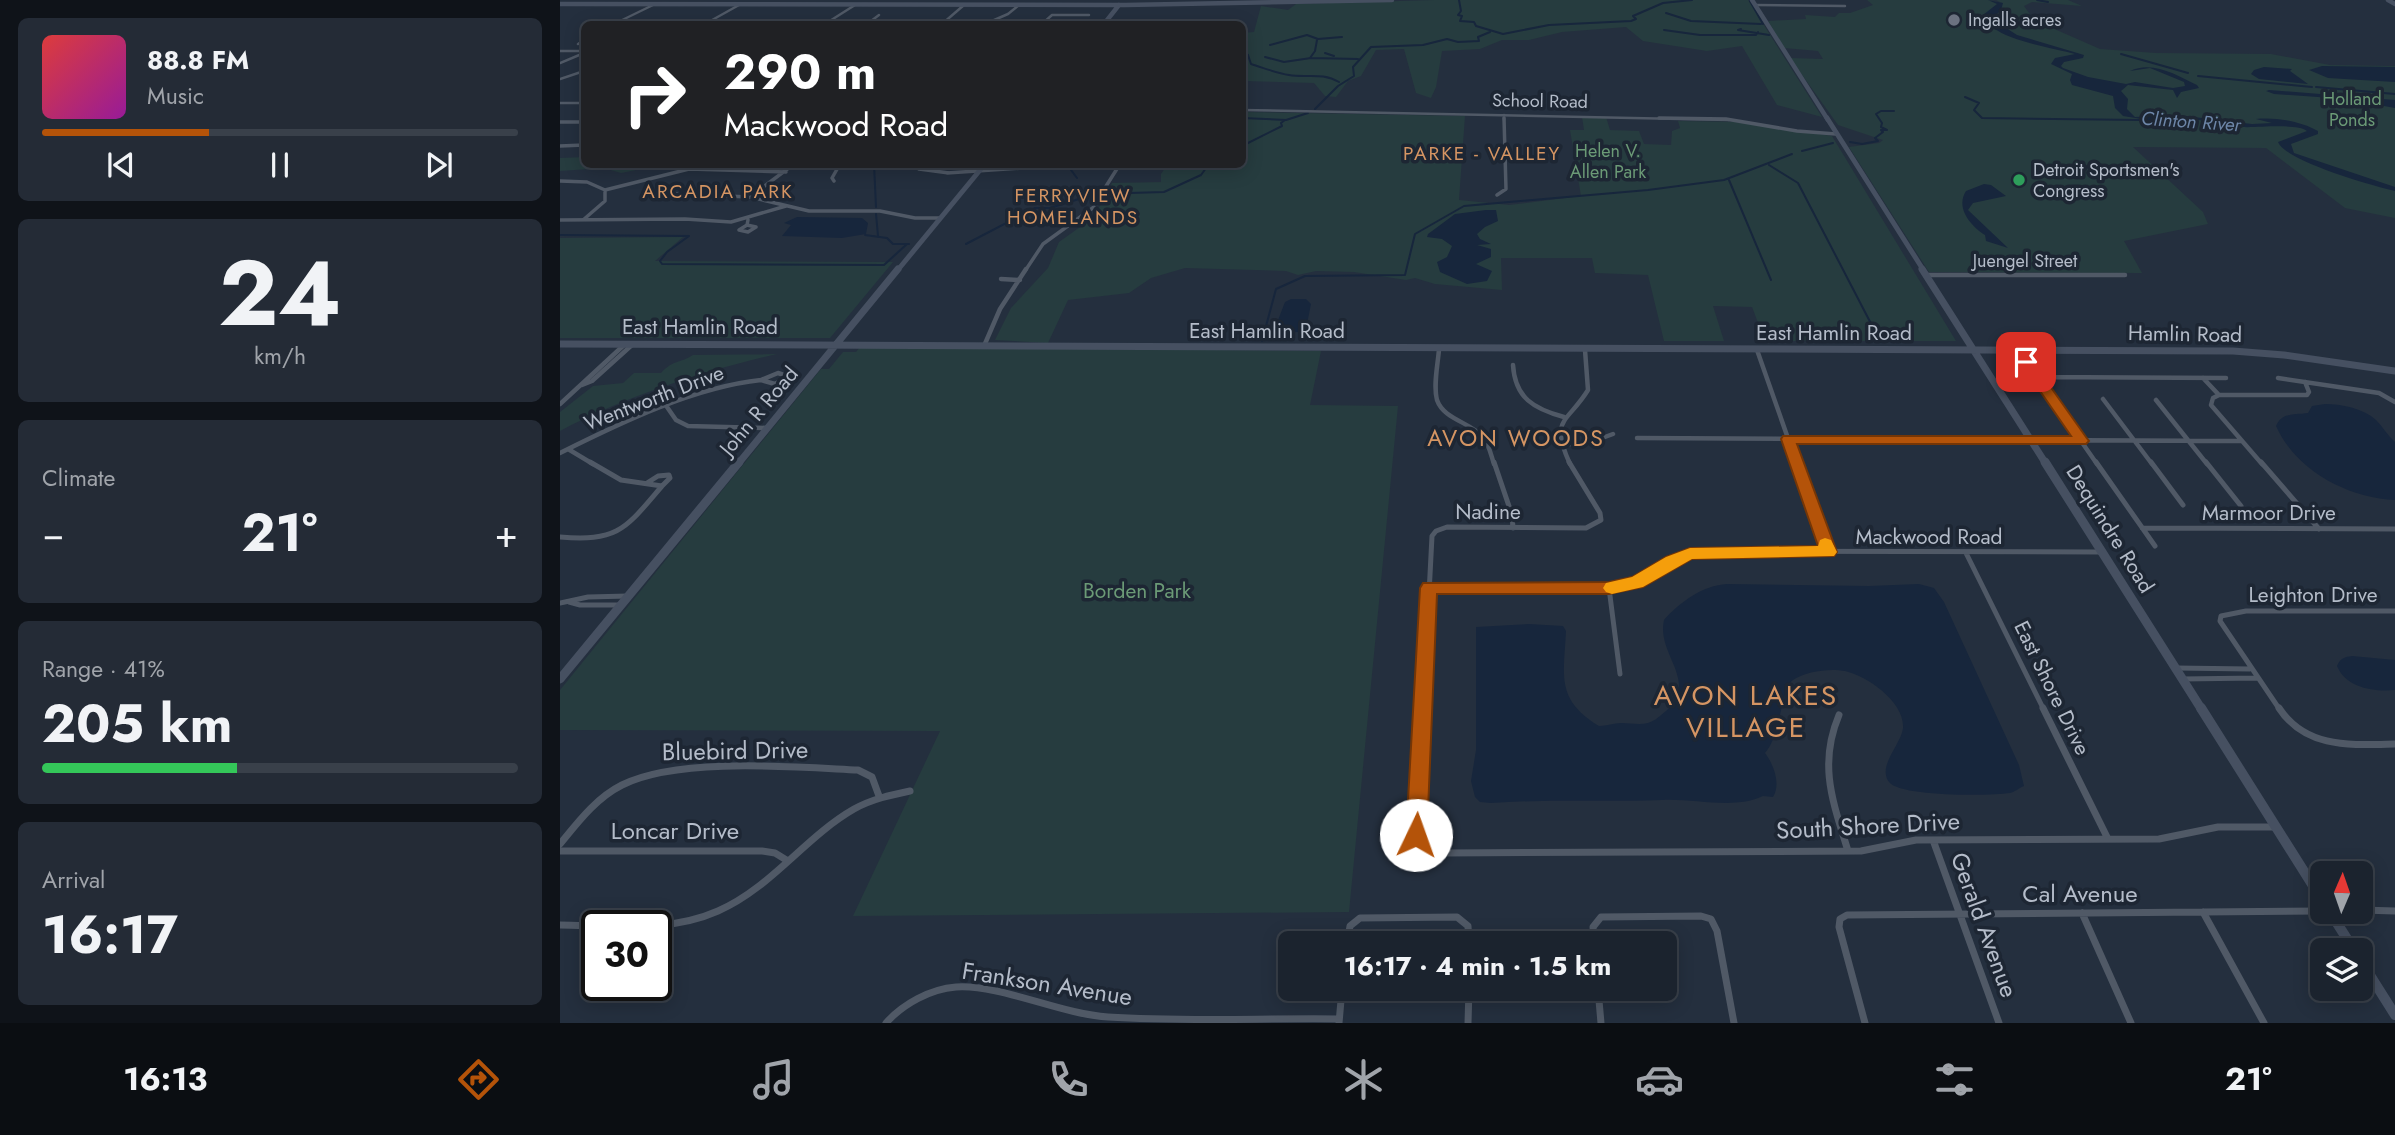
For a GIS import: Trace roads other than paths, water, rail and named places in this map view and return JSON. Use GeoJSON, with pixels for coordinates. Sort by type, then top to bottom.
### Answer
{"type":"FeatureCollection","features":[{"type":"Feature","properties":{"kind":"main road"},"geometry":{"type":"LineString","coordinates":[[1106,21],[1123,0]]}},
{"type":"Feature","properties":{"kind":"main road"},"geometry":{"type":"LineString","coordinates":[[562,5],[1119,5],[1392,0]]}},
{"type":"Feature","properties":{"kind":"main road","name":"Dequindre Road"},"geometry":{"type":"LineString","coordinates":[[1752,0],[2310,881]]}},
{"type":"Feature","properties":{"kind":"main road"},"geometry":{"type":"LineString","coordinates":[[2388,0],[2395,4]]}},
{"type":"Feature","properties":{"kind":"main road","name":"John R Road"},"geometry":{"type":"LineString","coordinates":[[560,679],[982,168]]}},
{"type":"Feature","properties":{"kind":"main road","name":"East Hamlin Road"},"geometry":{"type":"LineString","coordinates":[[560,344],[1973,350]]}},
{"type":"Feature","properties":{"kind":"main road","name":"Hamlin Road"},"geometry":{"type":"LineString","coordinates":[[1973,350],[2247,352],[2395,371]]}},
{"type":"Feature","properties":{"kind":"main road"},"geometry":{"type":"LineString","coordinates":[[2373,980],[2395,1015]]}},
{"type":"Feature","properties":{"kind":"street"},"geometry":{"type":"LineString","coordinates":[[620,21],[659,0]]}},
{"type":"Feature","properties":{"kind":"street"},"geometry":{"type":"LineString","coordinates":[[753,5],[761,0]]}},
{"type":"Feature","properties":{"kind":"street"},"geometry":{"type":"LineString","coordinates":[[805,5],[813,0]]}},
{"type":"Feature","properties":{"kind":"street"},"geometry":{"type":"LineString","coordinates":[[930,3],[937,0]]}},
{"type":"Feature","properties":{"kind":"street"},"geometry":{"type":"LineString","coordinates":[[988,5],[993,0]]}},
{"type":"Feature","properties":{"kind":"street"},"geometry":{"type":"LineString","coordinates":[[1053,5],[1058,0]]}},
{"type":"Feature","properties":{"kind":"street"},"geometry":{"type":"LineString","coordinates":[[710,21],[739,5]]}},
{"type":"Feature","properties":{"kind":"street"},"geometry":{"type":"LineString","coordinates":[[830,21],[855,5]]}},
{"type":"Feature","properties":{"kind":"street"},"geometry":{"type":"LineString","coordinates":[[945,21],[964,5]]}},
{"type":"Feature","properties":{"kind":"street"},"geometry":{"type":"LineString","coordinates":[[992,21],[1008,14],[1019,5]]}},
{"type":"Feature","properties":{"kind":"street"},"geometry":{"type":"LineString","coordinates":[[1755,5],[1845,6]]}},
{"type":"Feature","properties":{"kind":"street"},"geometry":{"type":"LineString","coordinates":[[871,21],[878,15]]}},
{"type":"Feature","properties":{"kind":"street"},"geometry":{"type":"LineString","coordinates":[[1045,21],[1052,15],[1089,15]]}},
{"type":"Feature","properties":{"kind":"street"},"geometry":{"type":"LineString","coordinates":[[560,51],[581,52]]}},
{"type":"Feature","properties":{"kind":"street"},"geometry":{"type":"LineString","coordinates":[[560,63],[581,53]]}},
{"type":"Feature","properties":{"kind":"street"},"geometry":{"type":"LineString","coordinates":[[560,79],[581,72]]}},
{"type":"Feature","properties":{"kind":"street"},"geometry":{"type":"LineString","coordinates":[[560,103],[581,103]]}},
{"type":"Feature","properties":{"kind":"street","name":"School Road"},"geometry":{"type":"LineString","coordinates":[[1246,110],[1737,120],[1797,131],[1836,134]]}},
{"type":"Feature","properties":{"kind":"street"},"geometry":{"type":"LineString","coordinates":[[1497,195],[1506,189],[1504,115]]}},
{"type":"Feature","properties":{"kind":"street"},"geometry":{"type":"LineString","coordinates":[[560,122],[581,122]]}},
{"type":"Feature","properties":{"kind":"street"},"geometry":{"type":"LineString","coordinates":[[560,146],[581,145]]}},
{"type":"Feature","properties":{"kind":"street"},"geometry":{"type":"LineString","coordinates":[[750,197],[790,168]]}},
{"type":"Feature","properties":{"kind":"street"},"geometry":{"type":"LineString","coordinates":[[834,181],[832,178],[838,168]]}},
{"type":"Feature","properties":{"kind":"street"},"geometry":{"type":"LineString","coordinates":[[918,168],[947,173],[1023,168]]}},
{"type":"Feature","properties":{"kind":"street"},"geometry":{"type":"LineString","coordinates":[[1103,191],[1118,168]]}},
{"type":"Feature","properties":{"kind":"street"},"geometry":{"type":"LineString","coordinates":[[560,181],[587,182],[605,190],[689,169],[786,172]]}},
{"type":"Feature","properties":{"kind":"street"},"geometry":{"type":"LineString","coordinates":[[583,220],[605,201],[605,190]]}},
{"type":"Feature","properties":{"kind":"street"},"geometry":{"type":"LineString","coordinates":[[677,194],[750,197],[809,211],[880,211],[909,216],[941,217]]}},
{"type":"Feature","properties":{"kind":"street"},"geometry":{"type":"LineString","coordinates":[[560,220],[685,219],[747,222],[786,205]]}},
{"type":"Feature","properties":{"kind":"street"},"geometry":{"type":"LineString","coordinates":[[984,346],[997,316],[1046,241],[1094,206]]}},
{"type":"Feature","properties":{"kind":"street","name":"Juengel Street"},"geometry":{"type":"LineString","coordinates":[[1925,275],[2125,275]]}},
{"type":"Feature","properties":{"kind":"street"},"geometry":{"type":"LineString","coordinates":[[1001,279],[1020,279]]}},
{"type":"Feature","properties":{"kind":"street"},"geometry":{"type":"LineString","coordinates":[[582,385],[592,381],[629,344]]}},
{"type":"Feature","properties":{"kind":"street"},"geometry":{"type":"LineString","coordinates":[[560,404],[629,344]]}},
{"type":"Feature","properties":{"kind":"street"},"geometry":{"type":"LineString","coordinates":[[1439,349],[1437,400],[1446,413],[1476,430],[1486,440],[1514,528]]}},
{"type":"Feature","properties":{"kind":"street"},"geometry":{"type":"LineString","coordinates":[[1585,350],[1588,390],[1564,417],[1559,432],[1563,445],[1594,441],[1613,434]]}},
{"type":"Feature","properties":{"kind":"street"},"geometry":{"type":"LineString","coordinates":[[1757,351],[1828,552]]}},
{"type":"Feature","properties":{"kind":"street"},"geometry":{"type":"LineString","coordinates":[[2026,362],[2155,547]]}},
{"type":"Feature","properties":{"kind":"street"},"geometry":{"type":"LineString","coordinates":[[604,363],[612,363]]}},
{"type":"Feature","properties":{"kind":"street"},"geometry":{"type":"LineString","coordinates":[[1513,365],[1514,384],[1523,398],[1540,409],[1564,417]]}},
{"type":"Feature","properties":{"kind":"street","name":"Wentworth Drive"},"geometry":{"type":"LineString","coordinates":[[560,453],[608,429],[728,384],[761,380],[778,373],[787,376],[776,384],[761,380]]}},
{"type":"Feature","properties":{"kind":"street"},"geometry":{"type":"LineString","coordinates":[[2037,377],[2227,378]]}},
{"type":"Feature","properties":{"kind":"street"},"geometry":{"type":"LineString","coordinates":[[2203,378],[2219,395]]}},
{"type":"Feature","properties":{"kind":"street"},"geometry":{"type":"LineString","coordinates":[[2278,378],[2379,393],[2395,402]]}},
{"type":"Feature","properties":{"kind":"street"},"geometry":{"type":"LineString","coordinates":[[2305,382],[2309,391],[2307,395],[2219,395],[2213,398],[2211,405],[2319,529]]}},
{"type":"Feature","properties":{"kind":"street"},"geometry":{"type":"LineString","coordinates":[[2103,399],[2183,505]]}},
{"type":"Feature","properties":{"kind":"street"},"geometry":{"type":"LineString","coordinates":[[2156,400],[2241,506]]}},
{"type":"Feature","properties":{"kind":"street"},"geometry":{"type":"LineString","coordinates":[[667,407],[676,420],[688,426],[768,428]]}},
{"type":"Feature","properties":{"kind":"street"},"geometry":{"type":"LineString","coordinates":[[1637,438],[2240,440]]}},
{"type":"Feature","properties":{"kind":"street","name":"Nadine"},"geometry":{"type":"LineString","coordinates":[[1429,588],[1431,541],[1436,531],[1447,527],[1586,528],[1599,523],[1601,515],[1577,476],[1563,445]]}},
{"type":"Feature","properties":{"kind":"street"},"geometry":{"type":"LineString","coordinates":[[568,449],[621,480],[662,486]]}},
{"type":"Feature","properties":{"kind":"street"},"geometry":{"type":"LineString","coordinates":[[560,537],[602,538],[615,535],[670,478],[669,475],[659,476],[646,483]]}},
{"type":"Feature","properties":{"kind":"street","name":"Marmoor Drive"},"geometry":{"type":"LineString","coordinates":[[2142,528],[2395,530]]}},
{"type":"Feature","properties":{"kind":"street","name":"Mackwood Road"},"geometry":{"type":"LineString","coordinates":[[1429,588],[1609,588],[1637,582],[1672,561],[1690,554],[2102,552]]}},
{"type":"Feature","properties":{"kind":"street","name":"East Shore Drive"},"geometry":{"type":"LineString","coordinates":[[1966,553],[2108,839]]}},
{"type":"Feature","properties":{"kind":"street","name":"South Shore Drive"},"geometry":{"type":"LineString","coordinates":[[1429,588],[1416,835],[1420,849],[1445,853],[1848,851],[1933,840],[2169,838],[2218,827],[2276,827]]}},
{"type":"Feature","properties":{"kind":"street"},"geometry":{"type":"LineString","coordinates":[[1609,588],[1620,674]]}},
{"type":"Feature","properties":{"kind":"street"},"geometry":{"type":"LineString","coordinates":[[560,603],[588,597],[628,596]]}},
{"type":"Feature","properties":{"kind":"street"},"geometry":{"type":"LineString","coordinates":[[569,602],[580,605],[620,606]]}},
{"type":"Feature","properties":{"kind":"street","name":"Leighton Drive"},"geometry":{"type":"LineString","coordinates":[[2395,611],[2229,612],[2221,616],[2222,628],[2290,724],[2309,737],[2331,744],[2395,744]]}},
{"type":"Feature","properties":{"kind":"street"},"geometry":{"type":"LineString","coordinates":[[2175,668],[2250,669]]}},
{"type":"Feature","properties":{"kind":"street"},"geometry":{"type":"LineString","coordinates":[[2182,678],[2257,678]]}},
{"type":"Feature","properties":{"kind":"street"},"geometry":{"type":"LineString","coordinates":[[1839,715],[1827,744],[1826,771],[1848,851]]}},
{"type":"Feature","properties":{"kind":"street","name":"Bluebird Drive"},"geometry":{"type":"LineString","coordinates":[[560,844],[583,815],[601,798],[639,777],[671,768],[858,770],[867,772],[872,777],[879,796]]}},
{"type":"Feature","properties":{"kind":"street"},"geometry":{"type":"LineString","coordinates":[[560,925],[663,925],[692,921],[735,903],[842,815],[879,796],[910,790]]}},
{"type":"Feature","properties":{"kind":"street","name":"Gerald Avenue"},"geometry":{"type":"LineString","coordinates":[[1933,840],[1999,1023]]}},
{"type":"Feature","properties":{"kind":"street","name":"Loncar Drive"},"geometry":{"type":"LineString","coordinates":[[560,851],[762,851],[775,853],[788,861]]}},
{"type":"Feature","properties":{"kind":"street"},"geometry":{"type":"LineString","coordinates":[[2373,910],[2395,911]]}},
{"type":"Feature","properties":{"kind":"street","name":"Cal Avenue"},"geometry":{"type":"LineString","coordinates":[[1865,1023],[1840,932],[1840,919],[1851,915],[2310,911]]}},
{"type":"Feature","properties":{"kind":"street"},"geometry":{"type":"LineString","coordinates":[[2203,912],[2264,1023]]}},
{"type":"Feature","properties":{"kind":"street"},"geometry":{"type":"LineString","coordinates":[[2082,913],[2131,1023]]}},
{"type":"Feature","properties":{"kind":"street"},"geometry":{"type":"LineString","coordinates":[[1593,931],[1597,919],[1607,916],[1687,916],[1711,919],[1717,931],[1734,1023]]}},
{"type":"Feature","properties":{"kind":"street"},"geometry":{"type":"LineString","coordinates":[[1351,931],[1353,923],[1364,918],[1457,917],[1465,921],[1467,931]]}},
{"type":"Feature","properties":{"kind":"street","name":"Frankson Avenue"},"geometry":{"type":"LineString","coordinates":[[886,1023],[917,998],[955,987],[985,990],[1107,1017],[1339,1021]]}},
{"type":"Feature","properties":{"kind":"street"},"geometry":{"type":"LineString","coordinates":[[1339,1021],[1341,1001]]}},
{"type":"Feature","properties":{"kind":"street"},"geometry":{"type":"LineString","coordinates":[[1468,1001],[1468,1023]]}},
{"type":"Feature","properties":{"kind":"street"},"geometry":{"type":"LineString","coordinates":[[1599,1001],[1601,1023]]}},
{"type":"Feature","properties":{"kind":"water"},"geometry":{"type":"Polygon","coordinates":[[[1988,0],[2003,3],[2001,10],[1992,19],[2017,35],[2084,55],[2083,58],[2064,62],[2061,66],[2063,68],[2088,77],[2126,84],[2135,82],[2173,88],[2185,86],[2184,82],[2150,68],[2130,71],[2138,68],[2147,67],[2156,68],[2181,77],[2199,88],[2181,92],[2177,98],[2173,90],[2128,85],[2121,91],[2128,99],[2127,109],[2135,117],[2177,115],[2252,124],[2272,123],[2256,119],[2296,122],[2318,131],[2318,134],[2291,144],[2294,153],[2395,187],[2395,191],[2312,165],[2284,149],[2278,142],[2307,131],[2302,129],[2286,126],[2242,127],[2176,118],[2160,122],[2123,116],[2115,108],[2113,96],[2072,85],[2072,74],[2051,64],[2055,58],[2075,54],[2010,36],[1988,24],[1983,15],[1997,4],[1988,0]]]}},
{"type":"Feature","properties":{"kind":"water"},"geometry":{"type":"Polygon","coordinates":[[[2322,66],[2395,67],[2395,82],[2328,78],[2309,70],[2322,66]]]}},
{"type":"Feature","properties":{"kind":"water"},"geometry":{"type":"Polygon","coordinates":[[[2264,67],[2292,69],[2290,71],[2308,84],[2259,79],[2251,74],[2264,67]]]}},
{"type":"Feature","properties":{"kind":"water"},"geometry":{"type":"Polygon","coordinates":[[[2266,91],[2395,100],[2395,108],[2346,99],[2274,94],[2266,91]]]}},
{"type":"Feature","properties":{"kind":"water"},"geometry":{"type":"Polygon","coordinates":[[[1984,184],[1991,185],[2006,196],[1973,203],[1968,210],[2008,248],[1986,241],[1985,235],[1970,222],[1963,210],[1966,191],[1984,184]]]}},
{"type":"Feature","properties":{"kind":"water"},"geometry":{"type":"Polygon","coordinates":[[[1496,210],[1498,221],[1477,234],[1480,239],[1491,244],[1477,245],[1491,249],[1491,257],[1476,264],[1492,271],[1487,281],[1467,284],[1440,272],[1437,262],[1447,257],[1452,246],[1442,239],[1427,237],[1428,234],[1455,214],[1496,210]]]}},
{"type":"Feature","properties":{"kind":"water"},"geometry":{"type":"Polygon","coordinates":[[[797,217],[862,218],[868,223],[866,234],[842,238],[782,236],[791,225],[784,223],[797,217]]]}},
{"type":"Feature","properties":{"kind":"water"},"geometry":{"type":"Polygon","coordinates":[[[1291,299],[1306,299],[1311,304],[1306,329],[1280,333],[1275,328],[1285,302],[1291,299]]]}},
{"type":"Feature","properties":{"kind":"water"},"geometry":{"type":"Polygon","coordinates":[[[2325,404],[2365,412],[2376,420],[2395,442],[2395,500],[2342,488],[2310,469],[2285,442],[2276,426],[2282,418],[2308,413],[2312,406],[2325,404]]]}},
{"type":"Feature","properties":{"kind":"water"},"geometry":{"type":"Polygon","coordinates":[[[1727,584],[1919,584],[1934,588],[1944,602],[2019,765],[2024,786],[2010,793],[1985,795],[1927,793],[1897,787],[1889,782],[1886,769],[1903,728],[1898,709],[1883,692],[1864,678],[1845,671],[1832,670],[1804,674],[1789,685],[1774,736],[1765,753],[1775,775],[1773,797],[1763,796],[1727,803],[1674,800],[1491,803],[1480,802],[1475,797],[1471,781],[1476,750],[1476,627],[1529,624],[1563,626],[1566,631],[1565,685],[1575,706],[1599,726],[1618,723],[1645,724],[1666,711],[1675,700],[1679,689],[1675,667],[1663,633],[1664,620],[1692,596],[1727,584]]]}},
{"type":"Feature","properties":{"kind":"water"},"geometry":{"type":"Polygon","coordinates":[[[2352,656],[2395,660],[2395,690],[2361,687],[2347,679],[2337,666],[2343,658],[2352,656]]]}},
{"type":"Feature","properties":{"kind":"waterway"},"geometry":{"type":"LineString","coordinates":[[1459,0],[1461,11],[1458,15],[1462,16],[1460,21],[1474,22],[1476,26],[1503,34],[1549,25],[1631,21],[1636,19],[1633,16],[1663,3],[1692,0]]}},
{"type":"Feature","properties":{"kind":"waterway"},"geometry":{"type":"LineString","coordinates":[[2037,0],[2048,2]]}},
{"type":"Feature","properties":{"kind":"waterway"},"geometry":{"type":"LineString","coordinates":[[1750,1],[1763,24]]}},
{"type":"Feature","properties":{"kind":"waterway"},"geometry":{"type":"LineString","coordinates":[[1666,13],[1691,21],[1761,24]]}},
{"type":"Feature","properties":{"kind":"waterway"},"geometry":{"type":"LineString","coordinates":[[1741,29],[1738,30],[1757,33]]}},
{"type":"Feature","properties":{"kind":"waterway"},"geometry":{"type":"LineString","coordinates":[[1664,30],[1700,35],[1757,33]]}},
{"type":"Feature","properties":{"kind":"waterway"},"geometry":{"type":"LineString","coordinates":[[1315,109],[1338,86],[1354,76],[1353,67],[1371,47],[1423,45],[1447,39],[1458,42],[1479,41],[1478,37],[1490,32]]}},
{"type":"Feature","properties":{"kind":"waterway"},"geometry":{"type":"LineString","coordinates":[[1757,33],[1769,35]]}},
{"type":"Feature","properties":{"kind":"waterway"},"geometry":{"type":"LineString","coordinates":[[1270,45],[1307,35],[1318,39],[1342,37]]}},
{"type":"Feature","properties":{"kind":"waterway"},"geometry":{"type":"LineString","coordinates":[[1310,58],[1315,51],[1317,40]]}},
{"type":"Feature","properties":{"kind":"waterway"},"geometry":{"type":"LineString","coordinates":[[1325,53],[1334,56]]}},
{"type":"Feature","properties":{"kind":"waterway"},"geometry":{"type":"LineString","coordinates":[[1246,54],[1251,64],[1270,70],[1289,75],[1327,77],[1339,82]]}},
{"type":"Feature","properties":{"kind":"waterway"},"geometry":{"type":"LineString","coordinates":[[2121,54],[2188,73]]}},
{"type":"Feature","properties":{"kind":"waterway"},"geometry":{"type":"LineString","coordinates":[[1265,57],[1284,62],[1311,58],[1358,59]]}},
{"type":"Feature","properties":{"kind":"waterway"},"geometry":{"type":"LineString","coordinates":[[2198,76],[2312,87]]}},
{"type":"Feature","properties":{"kind":"waterway"},"geometry":{"type":"LineString","coordinates":[[2316,87],[2395,94]]}},
{"type":"Feature","properties":{"kind":"waterway","name":"Clinton River"},"geometry":{"type":"LineString","coordinates":[[1965,97],[1979,103],[1974,110],[1982,118],[2141,120]]}},
{"type":"Feature","properties":{"kind":"waterway"},"geometry":{"type":"LineString","coordinates":[[1850,142],[1862,144],[1878,141],[1875,138],[1883,132],[1881,130],[1887,130],[1881,127],[1882,123],[1876,114],[1881,111],[1894,111]]}},
{"type":"Feature","properties":{"kind":"waterway"},"geometry":{"type":"LineString","coordinates":[[1246,118],[1286,120],[1308,113]]}},
{"type":"Feature","properties":{"kind":"waterway"},"geometry":{"type":"LineString","coordinates":[[1246,144],[1282,126],[1281,123],[1285,120]]}},
{"type":"Feature","properties":{"kind":"waterway"},"geometry":{"type":"LineString","coordinates":[[1802,151],[1833,143]]}},
{"type":"Feature","properties":{"kind":"waterway"},"geometry":{"type":"LineString","coordinates":[[1262,341],[1276,289],[1305,276],[1405,275],[1415,234],[1464,206],[1648,190],[1724,180],[1792,154]]}},
{"type":"Feature","properties":{"kind":"waterway"},"geometry":{"type":"LineString","coordinates":[[1769,165],[1798,183],[1879,339]]}},
{"type":"Feature","properties":{"kind":"waterway"},"geometry":{"type":"LineString","coordinates":[[874,168],[876,207]]}},
{"type":"Feature","properties":{"kind":"waterway"},"geometry":{"type":"LineString","coordinates":[[966,244],[1035,208],[1050,208],[1095,194],[1164,192],[1201,175],[1206,168]]}},
{"type":"Feature","properties":{"kind":"waterway"},"geometry":{"type":"LineString","coordinates":[[1071,170],[1077,178]]}},
{"type":"Feature","properties":{"kind":"waterway"},"geometry":{"type":"LineString","coordinates":[[1729,180],[1771,280]]}},
{"type":"Feature","properties":{"kind":"waterway"},"geometry":{"type":"LineString","coordinates":[[876,214],[878,236]]}},
{"type":"Feature","properties":{"kind":"waterway"},"geometry":{"type":"LineString","coordinates":[[560,235],[689,236],[667,252],[660,261],[662,264],[884,265],[907,244]]}},
{"type":"Feature","properties":{"kind":"waterway"},"geometry":{"type":"LineString","coordinates":[[865,235],[887,238],[893,244],[907,244]]}},
{"type":"Feature","properties":{"kind":"place","name":"Ingalls acres"},"geometry":{"type":"Point","coordinates":[1954,20]}},
{"type":"Feature","properties":{"kind":"place","name":"Detroit Sportsmen's Congress"},"geometry":{"type":"Point","coordinates":[2019,180]}},
{"type":"Feature","properties":{"kind":"district","name":"PARKE - VALLEY"},"geometry":{"type":"Point","coordinates":[1482,153]}},
{"type":"Feature","properties":{"kind":"district","name":"ARCADIA PARK"},"geometry":{"type":"Point","coordinates":[718,191]}},
{"type":"Feature","properties":{"kind":"district","name":"FERRYVIEW HOMELANDS"},"geometry":{"type":"Point","coordinates":[1073,206]}},
{"type":"Feature","properties":{"kind":"district","name":"AVON WOODS"},"geometry":{"type":"Point","coordinates":[1516,438]}},
{"type":"Feature","properties":{"kind":"district","name":"AVON LAKES VILLAGE"},"geometry":{"type":"Point","coordinates":[1746,711]}},
{"type":"Feature","properties":{"kind":"park label","name":"Holland Ponds"},"geometry":{"type":"Point","coordinates":[2352,109]}},
{"type":"Feature","properties":{"kind":"park label","name":"Helen V. Allen Park"},"geometry":{"type":"Point","coordinates":[1608,161]}},
{"type":"Feature","properties":{"kind":"park label","name":"Borden Park"},"geometry":{"type":"Point","coordinates":[1137,591]}}]}
